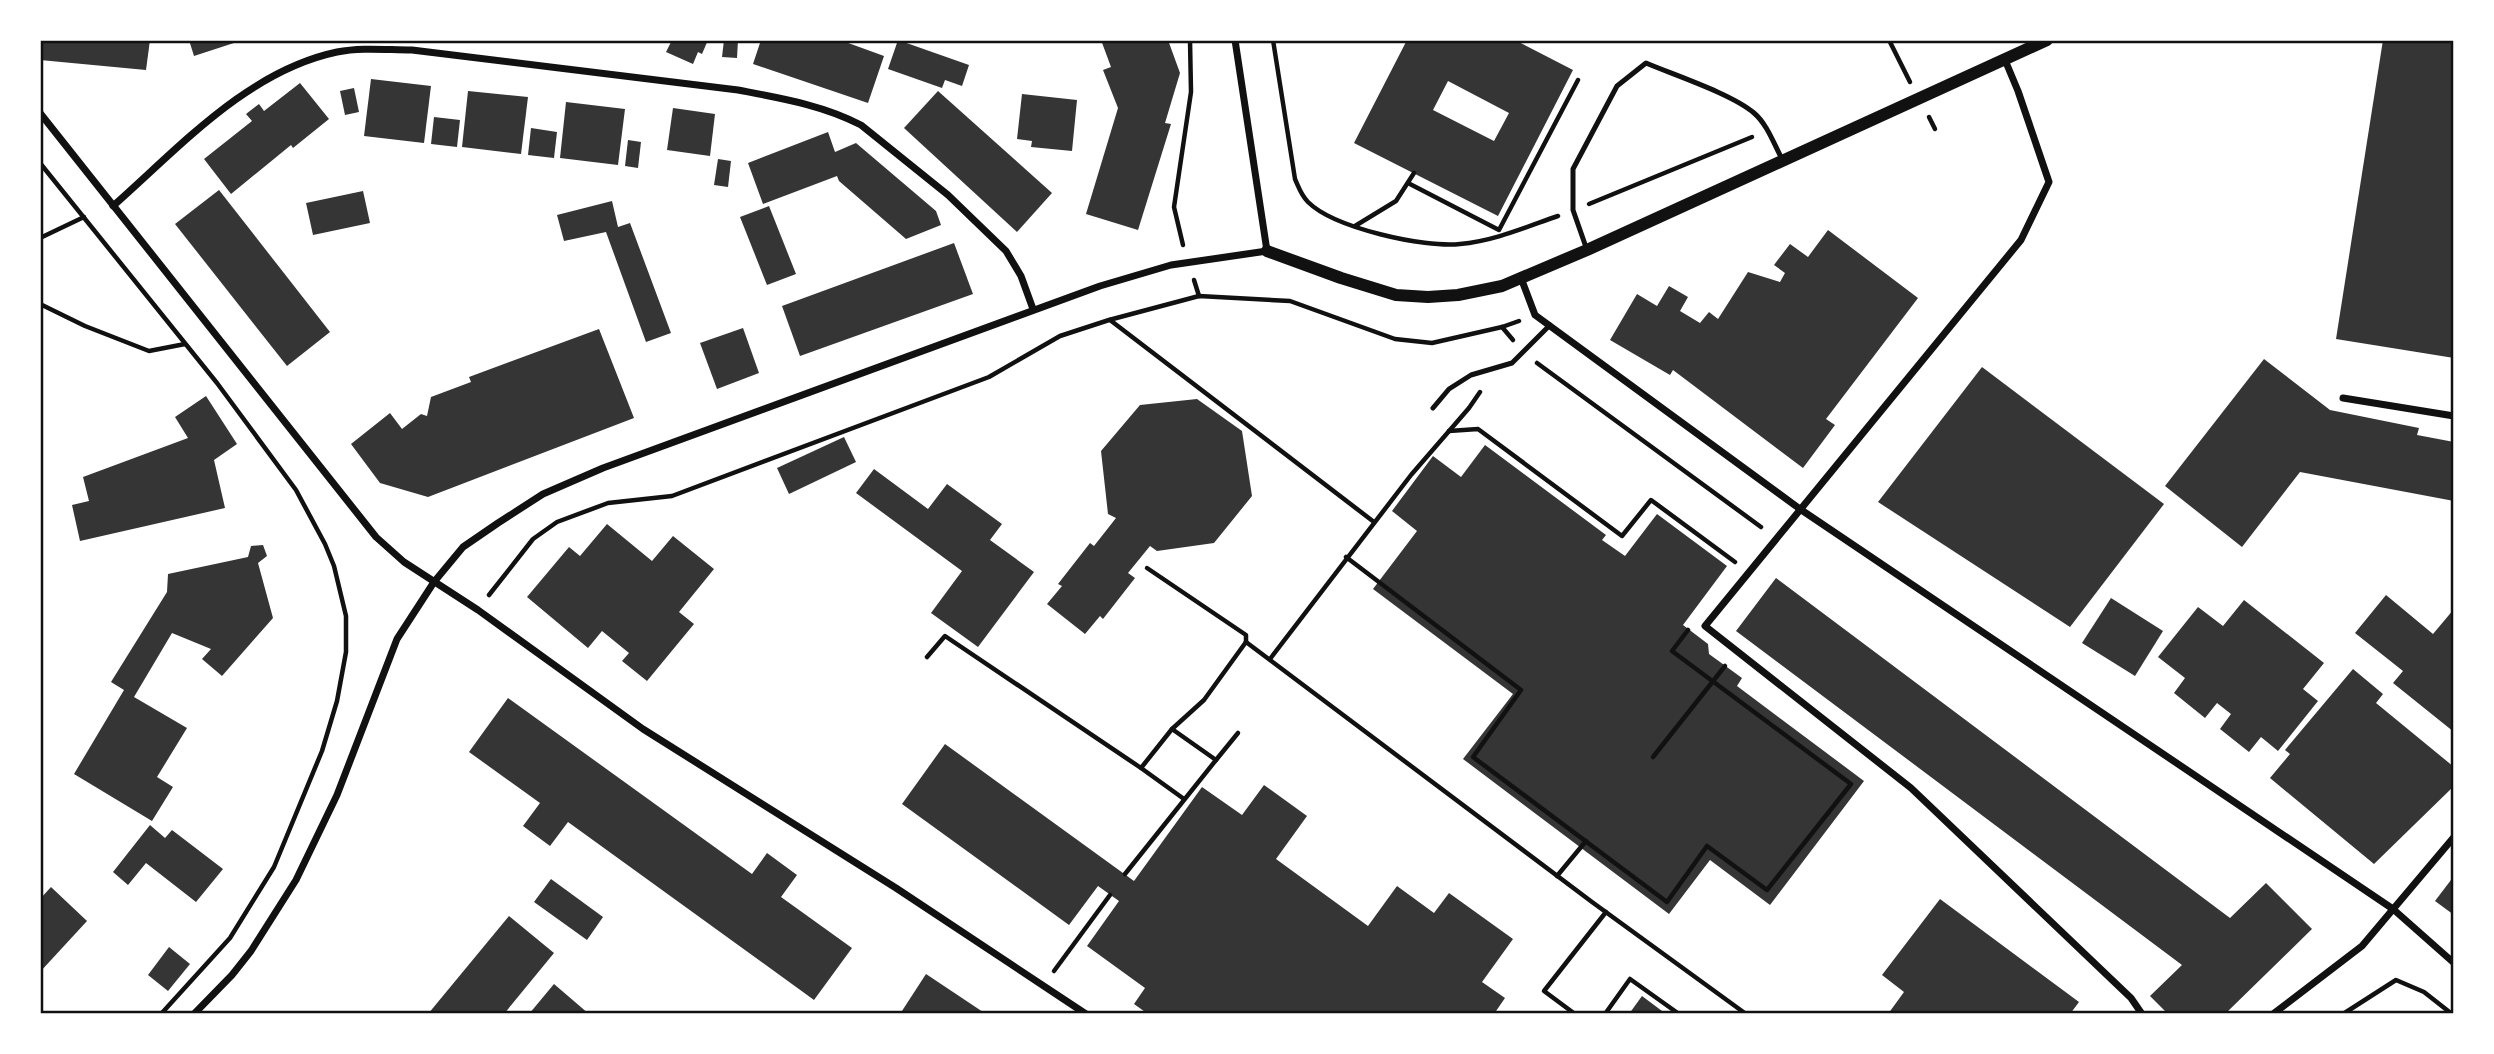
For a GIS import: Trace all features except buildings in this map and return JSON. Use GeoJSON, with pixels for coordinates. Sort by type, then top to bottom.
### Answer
{"type":"FeatureCollection","features":[{"type":"Feature","properties":{"kind":"street"},"geometry":{"type":"LineString","coordinates":[[1235,40],[1267,251]]}},
{"type":"Feature","properties":{"kind":"street"},"geometry":{"type":"LineString","coordinates":[[194,1014],[251,951],[296,880],[337,795],[397,639],[434,582],[463,547],[543,494],[603,468],[1033,309],[1171,264],[1267,251],[1396,295],[1458,295],[1502,286],[1784,162],[2048,40]]}},
{"type":"Feature","properties":{"kind":"street"},"geometry":{"type":"LineString","coordinates":[[113,206],[217,114],[258,85],[279,74],[337,52],[365,49],[412,50],[738,90],[789,100],[845,117],[861,125],[948,195],[1006,251],[1021,276],[1033,309]]}},
{"type":"Feature","properties":{"kind":"street"},"geometry":{"type":"LineString","coordinates":[[2005,60],[2049,182],[2021,240],[1704,626],[1911,788],[2131,998],[2142,1014]]}},
{"type":"Feature","properties":{"kind":"street"},"geometry":{"type":"LineString","coordinates":[[40,113],[376,537],[404,562],[478,610],[643,729],[895,888],[1086,1014]]}},
{"type":"Feature","properties":{"kind":"street"},"geometry":{"type":"LineString","coordinates":[[1521,278],[1535,314],[1800,509],[2393,909],[2454,963]]}},
{"type":"Feature","properties":{"kind":"street"},"geometry":{"type":"LineString","coordinates":[[2343,398],[2454,416]]}},
{"type":"Feature","properties":{"kind":"street"},"geometry":{"type":"LineString","coordinates":[[2273,1014],[2362,946],[2454,836]]}},
{"type":"Feature","properties":{"kind":"lane"},"geometry":{"type":"LineString","coordinates":[[1587,250],[1573,211],[1573,169],[1617,86],[1646,63],[1725,96],[1755,113],[1784,162]]}},
{"type":"Feature","properties":{"kind":"lane"},"geometry":{"type":"LineString","coordinates":[[1433,408],[1449,389],[1471,375],[1512,363],[1550,325]]}},
{"type":"Feature","properties":{"kind":"path"},"geometry":{"type":"LineString","coordinates":[[1190,40],[1191,93],[1174,207],[1177,226],[1199,296]]}},
{"type":"Feature","properties":{"kind":"path"},"geometry":{"type":"LineString","coordinates":[[1273,40],[1295,179],[1301,194],[1309,204],[1324,214],[1403,240],[1458,244],[1486,240],[1573,211],[1767,130]]}},
{"type":"Feature","properties":{"kind":"path"},"geometry":{"type":"LineString","coordinates":[[1408,183],[1499,230],[1578,80]]}},
{"type":"Feature","properties":{"kind":"path"},"geometry":{"type":"LineString","coordinates":[[40,163],[186,344],[296,490],[315,520],[334,566],[346,615],[346,652],[337,701],[322,751],[267,881],[230,938],[162,1014]]}},
{"type":"Feature","properties":{"kind":"path"},"geometry":{"type":"LineString","coordinates":[[1355,226],[1396,201],[1414,173]]}},
{"type":"Feature","properties":{"kind":"path"},"geometry":{"type":"LineString","coordinates":[[40,238],[84,217]]}},
{"type":"Feature","properties":{"kind":"path"},"geometry":{"type":"LineString","coordinates":[[478,610],[533,539],[557,522],[608,503],[672,496],[989,377],[1060,336],[1109,320],[1199,296],[1290,301],[1395,339],[1432,344],[1502,327],[1535,314]]}},
{"type":"Feature","properties":{"kind":"path"},"geometry":{"type":"LineString","coordinates":[[40,304],[85,326],[149,351],[186,344]]}},
{"type":"Feature","properties":{"kind":"path"},"geometry":{"type":"LineString","coordinates":[[1109,320],[1374,522]]}},
{"type":"Feature","properties":{"kind":"path"},"geometry":{"type":"LineString","coordinates":[[1502,327],[1523,352],[1776,538]]}},
{"type":"Feature","properties":{"kind":"path"},"geometry":{"type":"LineString","coordinates":[[1270,659],[1410,475],[1469,408],[1496,368]]}},
{"type":"Feature","properties":{"kind":"path"},"geometry":{"type":"LineString","coordinates":[[1449,431],[1478,429],[1622,536],[1651,500],[1738,565]]}},
{"type":"Feature","properties":{"kind":"path"},"geometry":{"type":"LineString","coordinates":[[1346,557],[1521,690],[1473,757],[1667,902],[1707,846],[1767,890],[1851,784],[1672,651],[1695,621]]}},
{"type":"Feature","properties":{"kind":"path"},"geometry":{"type":"LineString","coordinates":[[1141,768],[1172,729],[1204,700],[1246,642],[1246,635],[1147,568]]}},
{"type":"Feature","properties":{"kind":"path"},"geometry":{"type":"LineString","coordinates":[[927,657],[945,636],[1184,799]]}},
{"type":"Feature","properties":{"kind":"path"},"geometry":{"type":"LineString","coordinates":[[1246,642],[1746,1014]]}},
{"type":"Feature","properties":{"kind":"path"},"geometry":{"type":"LineString","coordinates":[[1653,757],[1736,651]]}},
{"type":"Feature","properties":{"kind":"path"},"geometry":{"type":"LineString","coordinates":[[1172,729],[1216,760]]}},
{"type":"Feature","properties":{"kind":"path"},"geometry":{"type":"LineString","coordinates":[[1125,874],[1238,733]]}},
{"type":"Feature","properties":{"kind":"path"},"geometry":{"type":"LineString","coordinates":[[1557,876],[1586,841]]}},
{"type":"Feature","properties":{"kind":"path"},"geometry":{"type":"LineString","coordinates":[[1043,985],[1111,895]]}},
{"type":"Feature","properties":{"kind":"path"},"geometry":{"type":"LineString","coordinates":[[1575,1014],[1544,991],[1606,912]]}},
{"type":"Feature","properties":{"kind":"path"},"geometry":{"type":"LineString","coordinates":[[1605,1014],[1630,979],[1679,1014]]}},
{"type":"Feature","properties":{"kind":"path"},"geometry":{"type":"LineString","coordinates":[[2343,1014],[2396,980],[2424,992],[2452,1014]]}}]}
